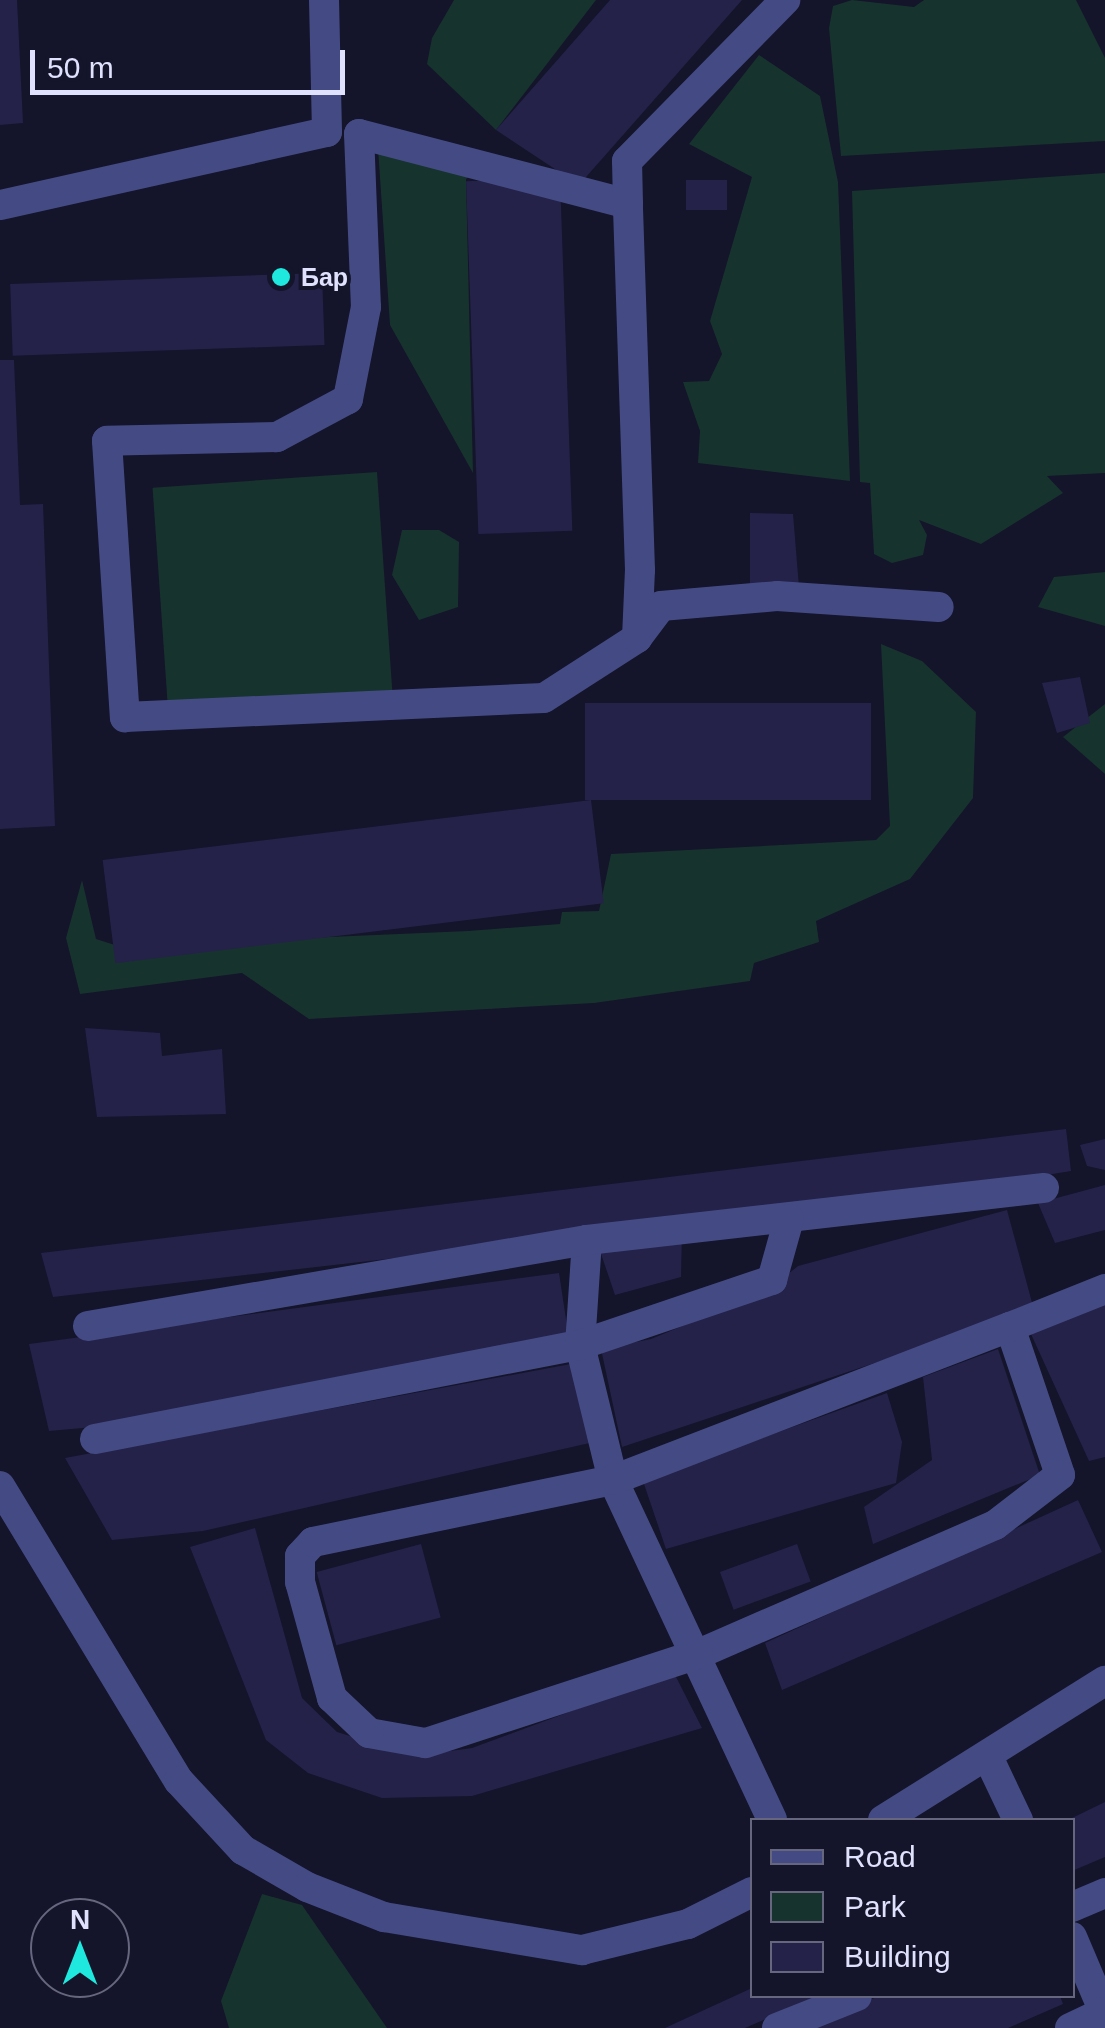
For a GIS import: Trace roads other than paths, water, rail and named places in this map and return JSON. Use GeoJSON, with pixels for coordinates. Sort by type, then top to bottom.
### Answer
{"type":"FeatureCollection","features":[{"type":"Feature","properties":{"kind":"street"},"geometry":{"type":"LineString","coordinates":[[324,0],[327,132]]}},
{"type":"Feature","properties":{"kind":"street"},"geometry":{"type":"LineString","coordinates":[[637,638],[627,160],[785,0]]}},
{"type":"Feature","properties":{"kind":"street"},"geometry":{"type":"LineString","coordinates":[[0,205],[327,132],[359,134],[628,204]]}},
{"type":"Feature","properties":{"kind":"street"},"geometry":{"type":"LineString","coordinates":[[359,134],[366,308],[348,399],[276,437],[107,441],[125,716],[544,698],[637,638],[661,606],[777,596],[939,608]]}},
{"type":"Feature","properties":{"kind":"street"},"geometry":{"type":"LineString","coordinates":[[88,1326],[587,1240],[1044,1188]]}},
{"type":"Feature","properties":{"kind":"street"},"geometry":{"type":"LineString","coordinates":[[95,1439],[580,1344],[772,1280],[788,1219]]}},
{"type":"Feature","properties":{"kind":"street"},"geometry":{"type":"LineString","coordinates":[[587,1240],[580,1344],[613,1480],[698,1654],[771,1818]]}},
{"type":"Feature","properties":{"kind":"street"},"geometry":{"type":"LineString","coordinates":[[1010,1327],[1060,1475],[994,1525],[698,1654],[424,1743],[370,1733],[332,1698],[300,1582],[300,1556],[313,1542],[613,1480],[1105,1290]]}},
{"type":"Feature","properties":{"kind":"street"},"geometry":{"type":"LineString","coordinates":[[0,1486],[180,1781],[243,1850],[384,1917],[582,1950],[688,1924],[750,1893]]}},
{"type":"Feature","properties":{"kind":"street"},"geometry":{"type":"LineString","coordinates":[[887,1818],[989,1759],[1105,1681]]}},
{"type":"Feature","properties":{"kind":"street"},"geometry":{"type":"LineString","coordinates":[[989,1759],[1017,1818]]}},
{"type":"Feature","properties":{"kind":"street"},"geometry":{"type":"LineString","coordinates":[[1075,1906],[1105,1892]]}},
{"type":"Feature","properties":{"kind":"street"},"geometry":{"type":"LineString","coordinates":[[1070,2028],[1105,2012],[1075,1944]]}},
{"type":"Feature","properties":{"kind":"street"},"geometry":{"type":"LineString","coordinates":[[777,2028],[852,1998]]}},
{"type":"Feature","properties":{"kind":"place","name":"Бар"},"geometry":{"type":"Point","coordinates":[281,277]}}]}
